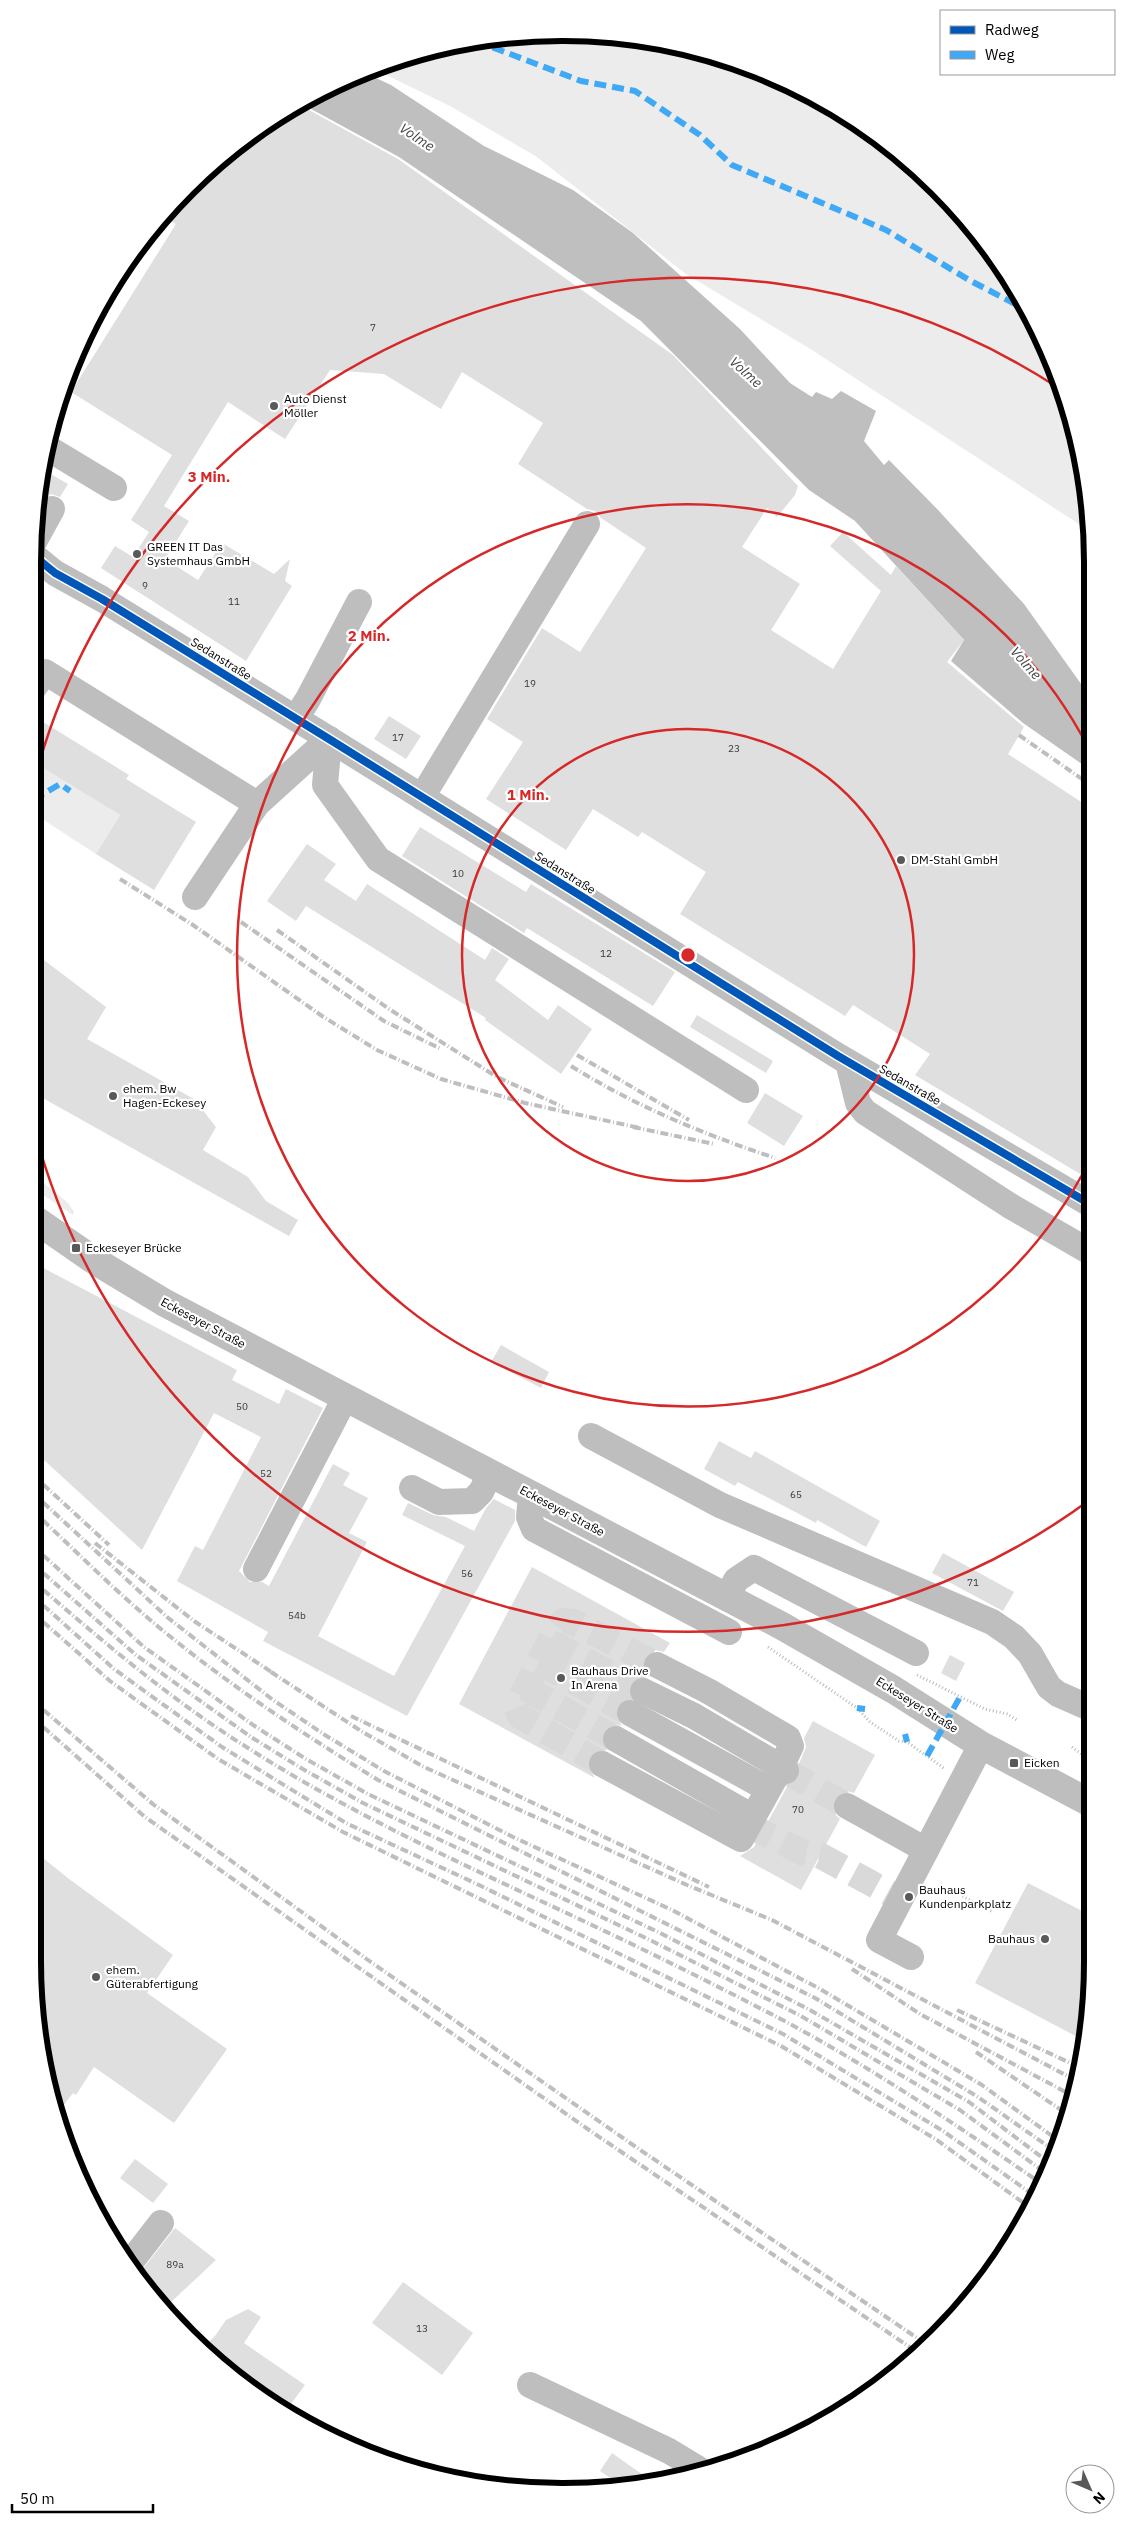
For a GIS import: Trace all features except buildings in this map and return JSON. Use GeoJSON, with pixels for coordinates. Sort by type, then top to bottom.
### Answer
{"type":"FeatureCollection","features":[{"type":"Feature","properties":{"kind":"main road","name":"Eckeseyer Straße"},"geometry":{"type":"LineString","coordinates":[[41,1224],[92,1259],[165,1302],[858,1668],[981,1745],[1084,1800]]}},
{"type":"Feature","properties":{"kind":"street"},"geometry":{"type":"LineString","coordinates":[[53,451],[114,488]]}},
{"type":"Feature","properties":{"kind":"street"},"geometry":{"type":"LineString","coordinates":[[42,527],[52,509]]}},
{"type":"Feature","properties":{"kind":"street"},"geometry":{"type":"LineString","coordinates":[[422,796],[587,524]]}},
{"type":"Feature","properties":{"kind":"street","name":"Sedanstraße"},"geometry":{"type":"LineString","coordinates":[[44,577],[102,599],[848,1062],[1084,1200]]}},
{"type":"Feature","properties":{"kind":"street"},"geometry":{"type":"LineString","coordinates":[[296,718],[359,602]]}},
{"type":"Feature","properties":{"kind":"street"},"geometry":{"type":"LineString","coordinates":[[41,677],[45,672],[257,804]]}},
{"type":"Feature","properties":{"kind":"street"},"geometry":{"type":"LineString","coordinates":[[195,897],[257,804],[329,739]]}},
{"type":"Feature","properties":{"kind":"street"},"geometry":{"type":"LineString","coordinates":[[329,739],[325,785],[378,859],[746,1090]]}},
{"type":"Feature","properties":{"kind":"street"},"geometry":{"type":"LineString","coordinates":[[848,1062],[858,1103],[865,1112],[1012,1207],[1084,1249]]}},
{"type":"Feature","properties":{"kind":"street"},"geometry":{"type":"LineString","coordinates":[[256,1569],[345,1398]]}},
{"type":"Feature","properties":{"kind":"street"},"geometry":{"type":"LineString","coordinates":[[591,1436],[720,1504],[992,1622],[1014,1637],[1030,1654],[1049,1687],[1058,1694],[1084,1705]]}},
{"type":"Feature","properties":{"kind":"street"},"geometry":{"type":"LineString","coordinates":[[412,1488],[439,1502],[472,1501],[481,1492],[490,1474]]}},
{"type":"Feature","properties":{"kind":"street"},"geometry":{"type":"LineString","coordinates":[[531,1495],[529,1517],[534,1529],[729,1632]]}},
{"type":"Feature","properties":{"kind":"street"},"geometry":{"type":"LineString","coordinates":[[691,1612],[721,1595],[736,1580],[754,1568],[916,1652]]}},
{"type":"Feature","properties":{"kind":"street"},"geometry":{"type":"LineString","coordinates":[[602,1764],[740,1839],[778,1776],[791,1746],[788,1738],[708,1690],[657,1665]]}},
{"type":"Feature","properties":{"kind":"street"},"geometry":{"type":"LineString","coordinates":[[643,1691],[694,1716],[778,1776]]}},
{"type":"Feature","properties":{"kind":"street"},"geometry":{"type":"LineString","coordinates":[[630,1713],[778,1776]]}},
{"type":"Feature","properties":{"kind":"street"},"geometry":{"type":"LineString","coordinates":[[616,1739],[753,1817]]}},
{"type":"Feature","properties":{"kind":"street"},"geometry":{"type":"LineString","coordinates":[[911,1957],[879,1940],[981,1745]]}},
{"type":"Feature","properties":{"kind":"street"},"geometry":{"type":"LineString","coordinates":[[847,1806],[926,1850]]}},
{"type":"Feature","properties":{"kind":"street"},"geometry":{"type":"LineString","coordinates":[[134,2258],[161,2223]]}},
{"type":"Feature","properties":{"kind":"street"},"geometry":{"type":"LineString","coordinates":[[530,2385],[669,2450],[694,2466]]}},
{"type":"Feature","properties":{"kind":"path"},"geometry":{"type":"LineString","coordinates":[[767,1646],[857,1708],[870,1722],[899,1741],[907,1742],[936,1761],[942,1768],[963,1779]]}},
{"type":"Feature","properties":{"kind":"path"},"geometry":{"type":"LineString","coordinates":[[960,1697],[985,1709],[1007,1714],[1017,1720]]}},
{"type":"Feature","properties":{"kind":"path"},"geometry":{"type":"LineString","coordinates":[[1072,1747],[1084,1756]]}},
{"type":"Feature","properties":{"kind":"path"},"geometry":{"type":"LineString","coordinates":[[947,1888],[993,1912]]}},
{"type":"Feature","properties":{"kind":"shaded area"},"geometry":{"type":"Polygon","coordinates":[[[528,42],[597,42],[631,46],[697,59],[762,81],[823,111],[852,129],[880,149],[931,194],[976,245],[1014,302],[1044,363],[1056,395],[1074,461],[1083,527],[812,350],[686,274],[537,157],[450,106],[383,73],[461,51],[528,42]]]}},
{"type":"Feature","properties":{"kind":"shaded area"},"geometry":{"type":"Polygon","coordinates":[[[41,766],[120,815],[96,854],[41,818],[41,766]]]}},
{"type":"Feature","properties":{"kind":"shaded area"},"geometry":{"type":"Polygon","coordinates":[[[41,1181],[68,1203],[74,1212],[73,1215],[41,1193],[41,1181]]]}},
{"type":"Feature","properties":{"kind":"water","name":"Volme"},"geometry":{"type":"Polygon","coordinates":[[[374,77],[391,85],[484,146],[573,190],[633,233],[740,329],[790,383],[812,397],[816,392],[832,399],[841,391],[876,411],[864,441],[884,465],[889,460],[939,511],[1024,604],[1084,688],[1084,766],[1023,723],[951,661],[964,640],[855,521],[809,490],[641,321],[399,157],[308,108],[374,77]]]}},
{"type":"Feature","properties":{"kind":"tunnel"},"geometry":{"type":"LineString","coordinates":[[602,1764],[520,1716],[516,1707],[555,1631],[563,1621],[573,1622],[657,1665]]}},
{"type":"Feature","properties":{"kind":"tunnel"},"geometry":{"type":"LineString","coordinates":[[550,1642],[643,1691]]}},
{"type":"Feature","properties":{"kind":"tunnel"},"geometry":{"type":"LineString","coordinates":[[539,1662],[630,1713]]}},
{"type":"Feature","properties":{"kind":"tunnel"},"geometry":{"type":"LineString","coordinates":[[525,1688],[616,1739]]}},
{"type":"Feature","properties":{"kind":"tunnel"},"geometry":{"type":"LineString","coordinates":[[786,1771],[847,1806]]}},
{"type":"Feature","properties":{"kind":"tunnel"},"geometry":{"type":"LineString","coordinates":[[748,1825],[804,1853],[821,1856],[900,1899]]}},
{"type":"Feature","properties":{"kind":"railway"},"geometry":{"type":"LineString","coordinates":[[1019,735],[1084,780]]}},
{"type":"Feature","properties":{"kind":"railway"},"geometry":{"type":"LineString","coordinates":[[120,879],[193,925],[322,1016],[377,1050],[441,1079],[525,1103],[640,1128]]}},
{"type":"Feature","properties":{"kind":"railway"},"geometry":{"type":"LineString","coordinates":[[241,922],[384,1021],[441,1049]]}},
{"type":"Feature","properties":{"kind":"railway"},"geometry":{"type":"LineString","coordinates":[[277,930],[389,1009],[497,1077],[563,1107]]}},
{"type":"Feature","properties":{"kind":"railway"},"geometry":{"type":"LineString","coordinates":[[577,1055],[689,1120]]}},
{"type":"Feature","properties":{"kind":"railway"},"geometry":{"type":"LineString","coordinates":[[571,1066],[620,1094],[670,1118],[775,1158]]}},
{"type":"Feature","properties":{"kind":"railway"},"geometry":{"type":"LineString","coordinates":[[633,1127],[714,1144]]}},
{"type":"Feature","properties":{"kind":"railway"},"geometry":{"type":"LineString","coordinates":[[255,1567],[285,1507],[324,1416]]}},
{"type":"Feature","properties":{"kind":"railway"},"geometry":{"type":"LineString","coordinates":[[41,1482],[109,1545]]}},
{"type":"Feature","properties":{"kind":"railway"},"geometry":{"type":"LineString","coordinates":[[41,1500],[167,1617],[273,1700],[325,1735],[384,1771],[513,1837],[672,1910],[820,1989],[982,2085],[1053,2137]]}},
{"type":"Feature","properties":{"kind":"railway"},"geometry":{"type":"LineString","coordinates":[[41,1518],[128,1600],[187,1650],[294,1727],[350,1763],[378,1780],[815,1998],[978,2097],[1049,2147]]}},
{"type":"Feature","properties":{"kind":"railway"},"geometry":{"type":"LineString","coordinates":[[95,1543],[194,1621],[276,1675]]}},
{"type":"Feature","properties":{"kind":"railway"},"geometry":{"type":"LineString","coordinates":[[41,1553],[144,1647],[256,1727],[306,1759],[368,1794],[660,1933],[810,2010],[969,2102],[1045,2159]]}},
{"type":"Feature","properties":{"kind":"railway"},"geometry":{"type":"LineString","coordinates":[[41,1571],[136,1655],[251,1737],[301,1768],[363,1803],[652,1941],[801,2016],[960,2110],[1040,2169]]}},
{"type":"Feature","properties":{"kind":"railway"},"geometry":{"type":"LineString","coordinates":[[41,1588],[164,1690],[219,1729],[295,1777],[443,1855],[644,1950],[792,2025],[919,2101],[1036,2180]]}},
{"type":"Feature","properties":{"kind":"railway"},"geometry":{"type":"LineString","coordinates":[[41,1603],[114,1669],[222,1747],[346,1823],[479,1885],[783,2034],[943,2131],[1030,2192]]}},
{"type":"Feature","properties":{"kind":"railway"},"geometry":{"type":"LineString","coordinates":[[41,1620],[110,1681],[218,1759],[343,1832],[781,2046],[937,2140],[1024,2203]]}},
{"type":"Feature","properties":{"kind":"railway"},"geometry":{"type":"LineString","coordinates":[[271,1672],[361,1731],[424,1767],[687,1885],[772,1920],[1070,2078]]}},
{"type":"Feature","properties":{"kind":"railway"},"geometry":{"type":"LineString","coordinates":[[41,1708],[154,1805],[368,1960],[633,2145],[920,2340]]}},
{"type":"Feature","properties":{"kind":"railway"},"geometry":{"type":"LineString","coordinates":[[351,1716],[709,1887]]}},
{"type":"Feature","properties":{"kind":"railway"},"geometry":{"type":"LineString","coordinates":[[41,1725],[145,1817],[589,2130],[911,2348]]}},
{"type":"Feature","properties":{"kind":"railway"},"geometry":{"type":"LineString","coordinates":[[852,1969],[920,2014],[1067,2093]]}},
{"type":"Feature","properties":{"kind":"railway"},"geometry":{"type":"LineString","coordinates":[[957,2010],[1074,2065]]}},
{"type":"Feature","properties":{"kind":"railway"},"geometry":{"type":"LineString","coordinates":[[976,2052],[1062,2110]]}},
{"type":"Feature","properties":{"kind":"marked path"},"geometry":{"type":"LineString","coordinates":[[491,47],[581,81],[635,91],[700,135],[732,165],[886,230],[969,280],[1015,304]]}},
{"type":"Feature","properties":{"kind":"marked path"},"geometry":{"type":"LineString","coordinates":[[41,795],[60,784],[70,791]]}},
{"type":"Feature","properties":{"kind":"marked path"},"geometry":{"type":"LineString","coordinates":[[927,1756],[960,1697]]}},
{"type":"Feature","properties":{"kind":"marked path"},"geometry":{"type":"LineString","coordinates":[[857,1708],[865,1709]]}},
{"type":"Feature","properties":{"kind":"marked path"},"geometry":{"type":"LineString","coordinates":[[905,1734],[907,1742]]}},
{"type":"Feature","properties":{"kind":"cycle path"},"geometry":{"type":"LineString","coordinates":[[41,562],[55,573],[102,599],[329,739],[838,1056],[1084,1200]]}},
{"type":"Feature","properties":{"kind":"place","name":"Auto Dienst Möller"},"geometry":{"type":"Point","coordinates":[274,406]}},
{"type":"Feature","properties":{"kind":"place","name":"GREEN IT Das Systemhaus GmbH"},"geometry":{"type":"Point","coordinates":[137,554]}},
{"type":"Feature","properties":{"kind":"place","name":"DM-Stahl GmbH"},"geometry":{"type":"Point","coordinates":[901,860]}},
{"type":"Feature","properties":{"kind":"place","name":"ehem. Bw Hagen-Eckesey"},"geometry":{"type":"Point","coordinates":[113,1096]}},
{"type":"Feature","properties":{"kind":"place","name":"Eckeseyer Brücke"},"geometry":{"type":"Point","coordinates":[76,1248]}},
{"type":"Feature","properties":{"kind":"place","name":"Bauhaus Drive In Arena"},"geometry":{"type":"Point","coordinates":[561,1678]}},
{"type":"Feature","properties":{"kind":"place","name":"Eicken"},"geometry":{"type":"Point","coordinates":[1014,1763]}},
{"type":"Feature","properties":{"kind":"place","name":"Bauhaus Kundenparkplatz"},"geometry":{"type":"Point","coordinates":[909,1897]}},
{"type":"Feature","properties":{"kind":"place","name":"Bauhaus"},"geometry":{"type":"Point","coordinates":[1045,1939]}},
{"type":"Feature","properties":{"kind":"place","name":"ehem. Güterabfertigung"},"geometry":{"type":"Point","coordinates":[96,1977]}}]}
